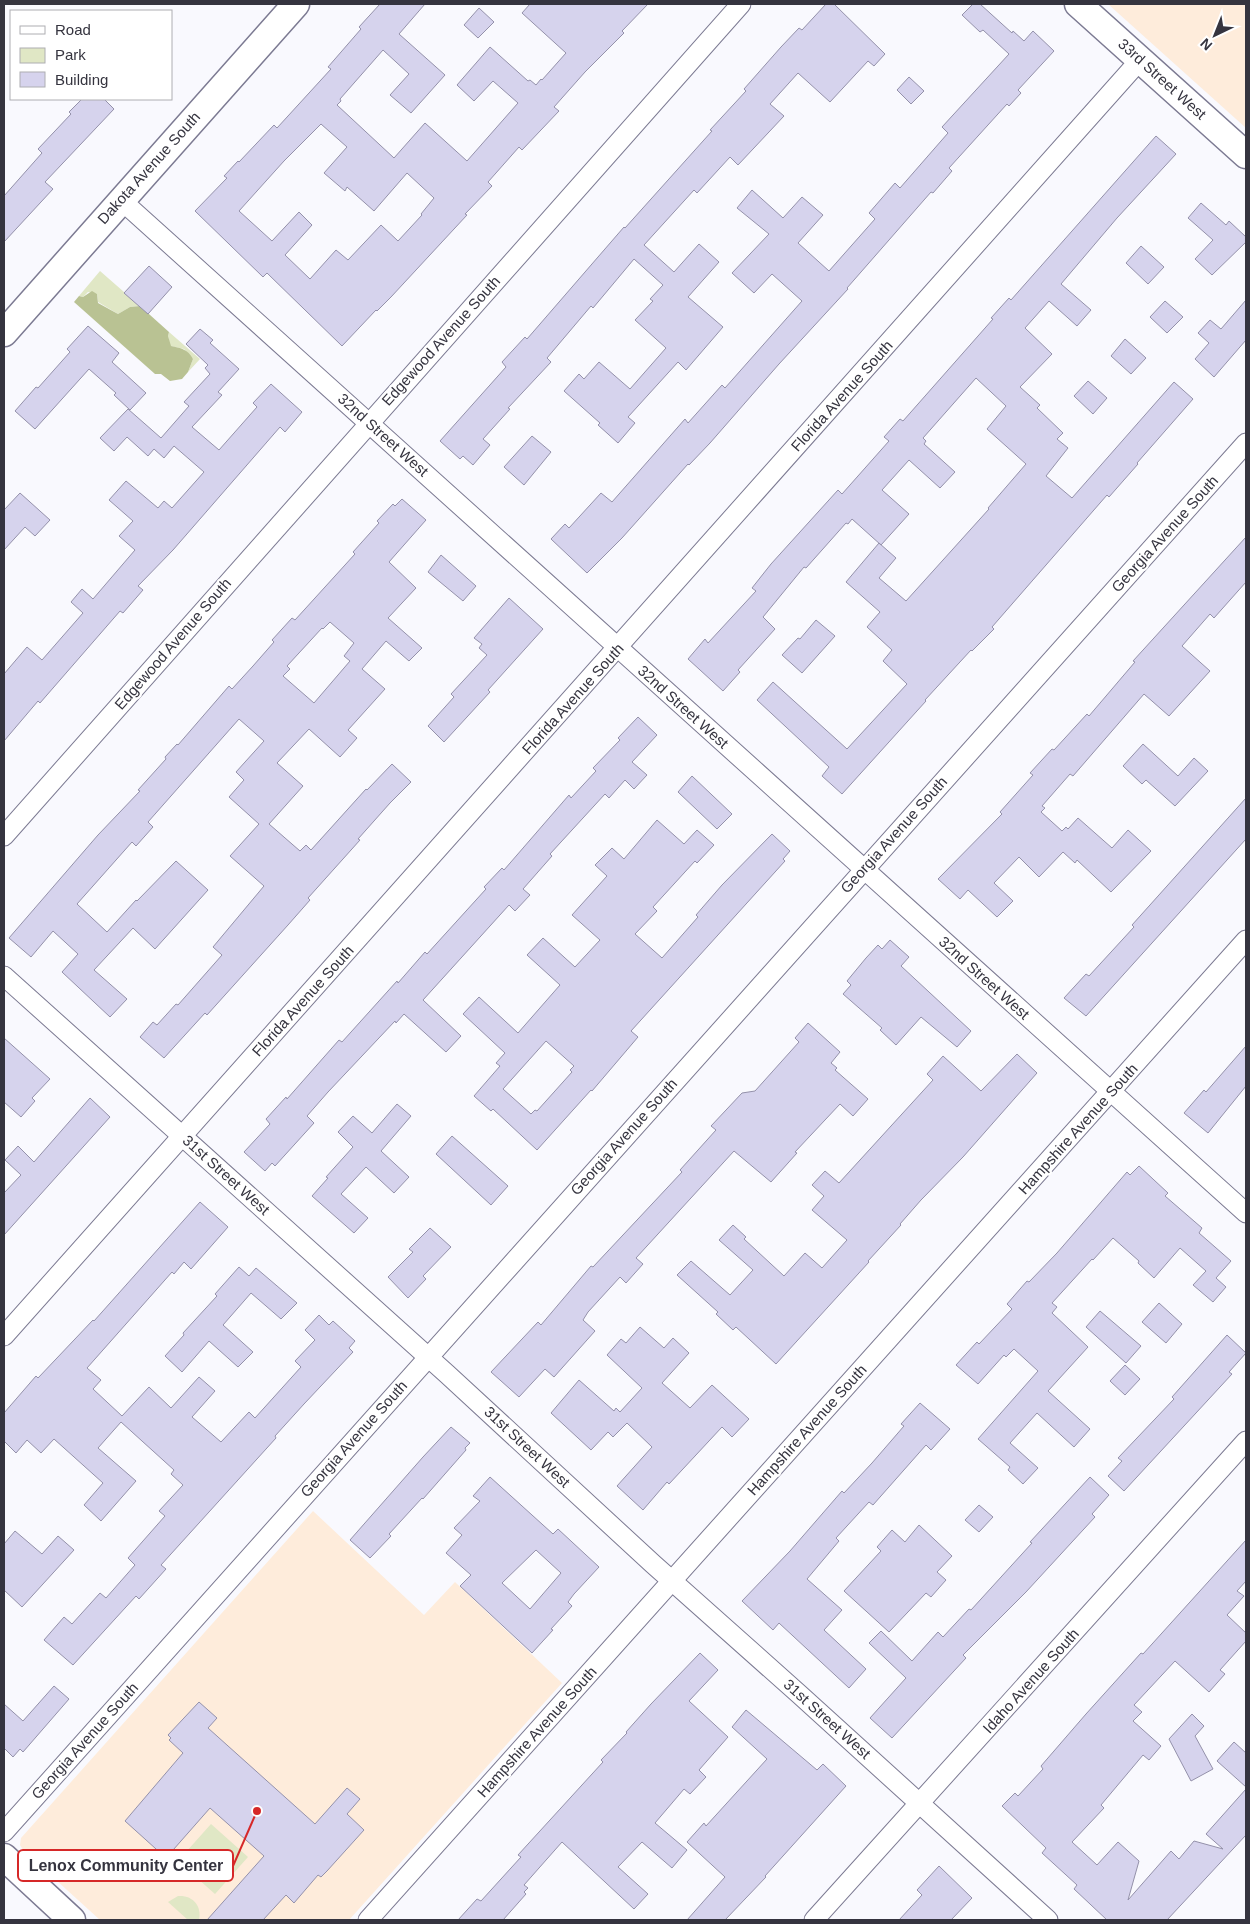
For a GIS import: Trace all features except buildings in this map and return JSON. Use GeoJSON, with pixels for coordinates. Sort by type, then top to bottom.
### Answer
{"type":"FeatureCollection","features":[{"type":"Feature","properties":{"kind":"street","name":"Dakota Avenue South"},"geometry":{"type":"LineString","coordinates":[[4,334],[296,4]]}},
{"type":"Feature","properties":{"kind":"street","name":"Edgewood Avenue South"},"geometry":{"type":"LineString","coordinates":[[4,836],[741,4]]}},
{"type":"Feature","properties":{"kind":"street","name":"33rd Street West"},"geometry":{"type":"LineString","coordinates":[[1078,4],[1246,155]]}},
{"type":"Feature","properties":{"kind":"street","name":"Florida Avenue South"},"geometry":{"type":"LineString","coordinates":[[4,1336],[1140,60]]}},
{"type":"Feature","properties":{"kind":"street","name":"32nd Street West"},"geometry":{"type":"LineString","coordinates":[[121,200],[1246,1213]]}},
{"type":"Feature","properties":{"kind":"street","name":"Georgia Avenue South"},"geometry":{"type":"LineString","coordinates":[[4,1832],[1246,443]]}},
{"type":"Feature","properties":{"kind":"street","name":"Hampshire Avenue South"},"geometry":{"type":"LineString","coordinates":[[368,1920],[1246,940]]}},
{"type":"Feature","properties":{"kind":"street","name":"31st Street West"},"geometry":{"type":"LineString","coordinates":[[4,976],[428,1356],[672,1581],[1048,1920]]}},
{"type":"Feature","properties":{"kind":"street","name":"Idaho Avenue South"},"geometry":{"type":"LineString","coordinates":[[814,1920],[1246,1441]]}},
{"type":"Feature","properties":{"kind":"street"},"geometry":{"type":"LineString","coordinates":[[4,1857],[72,1920]]}},
{"type":"Feature","properties":{"kind":"shaded area"},"geometry":{"type":"Polygon","coordinates":[[[1108,4],[1246,4],[1246,128],[1108,4]]]}},
{"type":"Feature","properties":{"kind":"shaded area"},"geometry":{"type":"Polygon","coordinates":[[[313,1511],[424,1615],[455,1582],[562,1683],[349,1920],[100,1920],[23,1850],[20,1845],[21,1838],[313,1511]]]}},
{"type":"Feature","properties":{"kind":"green space"},"geometry":{"type":"Polygon","coordinates":[[[100,271],[140,306],[130,307],[118,314],[98,302],[97,294],[88,292],[83,297],[79,296],[100,271]]]}},
{"type":"Feature","properties":{"kind":"green space"},"geometry":{"type":"Polygon","coordinates":[[[92,291],[97,294],[98,303],[118,314],[130,307],[140,306],[169,332],[168,336],[171,346],[181,348],[193,359],[188,372],[182,379],[170,381],[161,374],[155,374],[74,302],[79,296],[83,297],[92,291]]]}},
{"type":"Feature","properties":{"kind":"green space"},"geometry":{"type":"Polygon","coordinates":[[[169,332],[200,359],[188,372],[193,359],[184,349],[170,346],[169,332]]]}},
{"type":"Feature","properties":{"kind":"green space"},"geometry":{"type":"Polygon","coordinates":[[[211,1824],[248,1857],[215,1894],[197,1878],[196,1861],[186,1852],[211,1824]]]}},
{"type":"Feature","properties":{"kind":"green space"},"geometry":{"type":"Polygon","coordinates":[[[178,1896],[188,1897],[195,1902],[199,1910],[199,1920],[188,1920],[168,1902],[178,1896]]]}},
{"type":"Feature","properties":{"kind":"place","name":"Lenox Community Center"},"geometry":{"type":"Point","coordinates":[257,1811]}}]}
